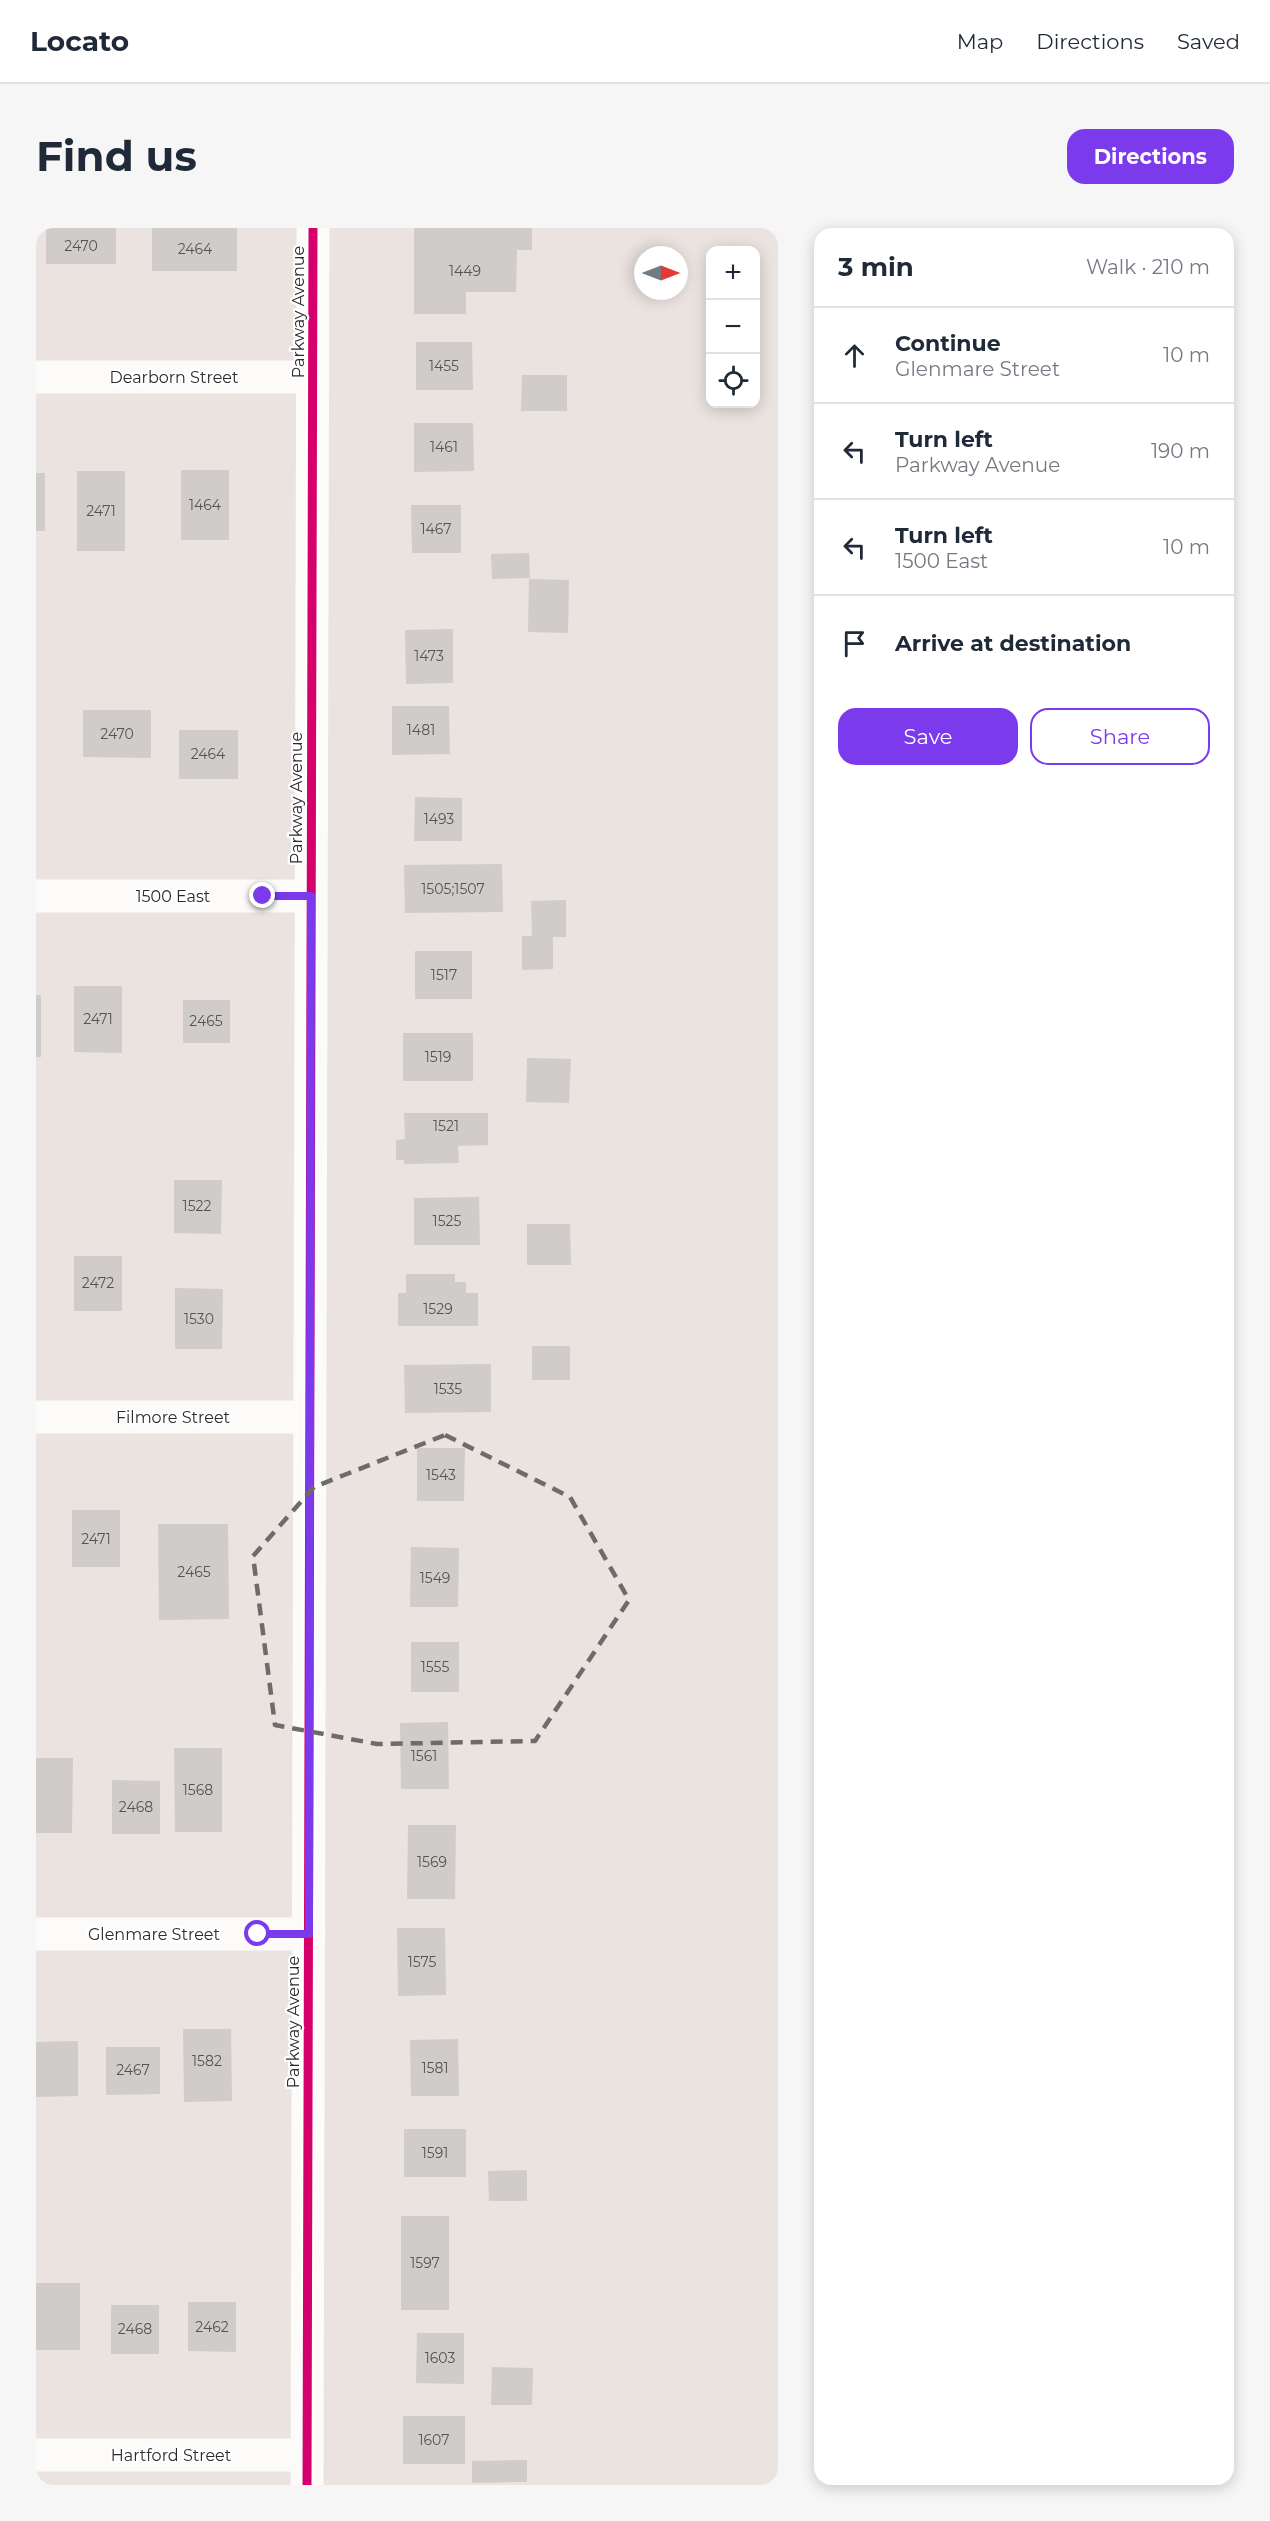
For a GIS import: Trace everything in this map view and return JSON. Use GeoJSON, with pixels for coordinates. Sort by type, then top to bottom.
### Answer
{"type":"FeatureCollection","features":[{"type":"Feature","properties":{"kind":"street","name":"Parkway Avenue"},"geometry":{"type":"LineString","coordinates":[[307,2470],[313,228]]}},
{"type":"Feature","properties":{"kind":"street","name":"Dearborn Street"},"geometry":{"type":"LineString","coordinates":[[36,376],[313,376]]}},
{"type":"Feature","properties":{"kind":"street","name":"1500 East"},"geometry":{"type":"LineString","coordinates":[[36,896],[311,896]]}},
{"type":"Feature","properties":{"kind":"street","name":"Filmore Street"},"geometry":{"type":"LineString","coordinates":[[36,1417],[310,1417]]}},
{"type":"Feature","properties":{"kind":"street","name":"Glenmare Street"},"geometry":{"type":"LineString","coordinates":[[36,1934],[309,1934]]}},
{"type":"Feature","properties":{"kind":"street","name":"Hartford Street"},"geometry":{"type":"LineString","coordinates":[[36,2455],[307,2470]]}},
{"type":"Feature","properties":{"kind":"highlighted area"},"geometry":{"type":"Polygon","coordinates":[[[445,1435],[570,1497],[629,1600],[535,1741],[377,1744],[275,1725],[253,1556],[314,1487],[445,1435]]]}},
{"type":"Feature","properties":{"kind":"building"},"geometry":{"type":"Polygon","coordinates":[[[46,228],[116,228],[116,264],[46,264],[46,228]]]}},
{"type":"Feature","properties":{"kind":"building"},"geometry":{"type":"Polygon","coordinates":[[[152,228],[237,228],[237,271],[152,271],[152,228]]]}},
{"type":"Feature","properties":{"kind":"building"},"geometry":{"type":"Polygon","coordinates":[[[414,228],[532,228],[532,250],[517,250],[516,292],[466,292],[466,314],[414,314],[414,228]]]}},
{"type":"Feature","properties":{"kind":"building"},"geometry":{"type":"Polygon","coordinates":[[[416,342],[472,342],[473,390],[416,390],[416,342]]]}},
{"type":"Feature","properties":{"kind":"building"},"geometry":{"type":"Polygon","coordinates":[[[522,375],[567,375],[567,411],[521,411],[522,375]]]}},
{"type":"Feature","properties":{"kind":"building"},"geometry":{"type":"Polygon","coordinates":[[[414,423],[473,423],[474,471],[414,472],[414,423]]]}},
{"type":"Feature","properties":{"kind":"building"},"geometry":{"type":"Polygon","coordinates":[[[181,470],[229,470],[229,540],[181,540],[181,470]]]}},
{"type":"Feature","properties":{"kind":"building"},"geometry":{"type":"Polygon","coordinates":[[[77,471],[125,471],[125,551],[77,551],[77,471]]]}},
{"type":"Feature","properties":{"kind":"building"},"geometry":{"type":"Polygon","coordinates":[[[36,473],[45,473],[45,531],[36,531],[36,473]]]}},
{"type":"Feature","properties":{"kind":"building"},"geometry":{"type":"Polygon","coordinates":[[[411,505],[461,505],[461,553],[412,553],[411,505]]]}},
{"type":"Feature","properties":{"kind":"building"},"geometry":{"type":"Polygon","coordinates":[[[529,553],[530,578],[492,579],[491,554],[529,553]]]}},
{"type":"Feature","properties":{"kind":"building"},"geometry":{"type":"Polygon","coordinates":[[[529,579],[569,580],[568,633],[528,632],[529,579]]]}},
{"type":"Feature","properties":{"kind":"building"},"geometry":{"type":"Polygon","coordinates":[[[453,629],[453,683],[406,684],[405,630],[453,629]]]}},
{"type":"Feature","properties":{"kind":"building"},"geometry":{"type":"Polygon","coordinates":[[[392,706],[449,706],[450,754],[392,755],[392,706]]]}},
{"type":"Feature","properties":{"kind":"building"},"geometry":{"type":"Polygon","coordinates":[[[83,710],[151,710],[151,758],[83,757],[83,710]]]}},
{"type":"Feature","properties":{"kind":"building"},"geometry":{"type":"Polygon","coordinates":[[[179,730],[238,730],[238,779],[179,779],[179,730]]]}},
{"type":"Feature","properties":{"kind":"building"},"geometry":{"type":"Polygon","coordinates":[[[415,797],[462,798],[462,841],[414,841],[415,797]]]}},
{"type":"Feature","properties":{"kind":"building"},"geometry":{"type":"Polygon","coordinates":[[[502,864],[503,912],[405,913],[404,865],[502,864]]]}},
{"type":"Feature","properties":{"kind":"building"},"geometry":{"type":"Polygon","coordinates":[[[566,900],[566,937],[553,937],[553,969],[522,970],[522,936],[532,936],[531,901],[566,900]]]}},
{"type":"Feature","properties":{"kind":"building"},"geometry":{"type":"Polygon","coordinates":[[[415,951],[472,951],[472,999],[415,999],[415,951]]]}},
{"type":"Feature","properties":{"kind":"building"},"geometry":{"type":"Polygon","coordinates":[[[74,986],[122,986],[122,1053],[74,1052],[74,986]]]}},
{"type":"Feature","properties":{"kind":"building"},"geometry":{"type":"Polygon","coordinates":[[[36,995],[41,995],[41,1057],[36,1057],[36,995]]]}},
{"type":"Feature","properties":{"kind":"building"},"geometry":{"type":"Polygon","coordinates":[[[183,1000],[230,1000],[230,1043],[183,1043],[183,1000]]]}},
{"type":"Feature","properties":{"kind":"building"},"geometry":{"type":"Polygon","coordinates":[[[403,1033],[473,1033],[473,1081],[403,1081],[403,1033]]]}},
{"type":"Feature","properties":{"kind":"building"},"geometry":{"type":"Polygon","coordinates":[[[527,1058],[571,1059],[569,1103],[526,1102],[527,1058]]]}},
{"type":"Feature","properties":{"kind":"building"},"geometry":{"type":"Polygon","coordinates":[[[404,1113],[488,1113],[488,1145],[458,1146],[459,1163],[404,1164],[404,1160],[396,1160],[396,1140],[405,1139],[404,1113]]]}},
{"type":"Feature","properties":{"kind":"building"},"geometry":{"type":"Polygon","coordinates":[[[174,1180],[222,1180],[221,1234],[174,1233],[174,1180]]]}},
{"type":"Feature","properties":{"kind":"building"},"geometry":{"type":"Polygon","coordinates":[[[479,1197],[480,1245],[414,1245],[414,1198],[479,1197]]]}},
{"type":"Feature","properties":{"kind":"building"},"geometry":{"type":"Polygon","coordinates":[[[527,1224],[570,1224],[571,1265],[527,1265],[527,1224]]]}},
{"type":"Feature","properties":{"kind":"building"},"geometry":{"type":"Polygon","coordinates":[[[74,1256],[122,1256],[122,1311],[74,1311],[74,1256]]]}},
{"type":"Feature","properties":{"kind":"building"},"geometry":{"type":"Polygon","coordinates":[[[406,1274],[455,1274],[455,1282],[466,1282],[466,1293],[478,1293],[478,1326],[398,1326],[398,1293],[406,1293],[406,1274]]]}},
{"type":"Feature","properties":{"kind":"building"},"geometry":{"type":"Polygon","coordinates":[[[175,1288],[223,1289],[222,1349],[175,1349],[175,1288]]]}},
{"type":"Feature","properties":{"kind":"building"},"geometry":{"type":"Polygon","coordinates":[[[532,1346],[570,1346],[570,1380],[532,1380],[532,1346]]]}},
{"type":"Feature","properties":{"kind":"building"},"geometry":{"type":"Polygon","coordinates":[[[491,1364],[491,1412],[405,1413],[404,1365],[491,1364]]]}},
{"type":"Feature","properties":{"kind":"building"},"geometry":{"type":"Polygon","coordinates":[[[417,1448],[465,1448],[464,1501],[417,1501],[417,1448]]]}},
{"type":"Feature","properties":{"kind":"building"},"geometry":{"type":"Polygon","coordinates":[[[72,1510],[120,1510],[120,1567],[72,1567],[72,1510]]]}},
{"type":"Feature","properties":{"kind":"building"},"geometry":{"type":"Polygon","coordinates":[[[158,1524],[228,1524],[229,1619],[159,1620],[158,1524]]]}},
{"type":"Feature","properties":{"kind":"building"},"geometry":{"type":"Polygon","coordinates":[[[411,1547],[459,1548],[458,1607],[410,1607],[411,1547]]]}},
{"type":"Feature","properties":{"kind":"building"},"geometry":{"type":"Polygon","coordinates":[[[411,1642],[459,1642],[459,1692],[411,1692],[411,1642]]]}},
{"type":"Feature","properties":{"kind":"building"},"geometry":{"type":"Polygon","coordinates":[[[448,1722],[449,1789],[401,1789],[400,1723],[448,1722]]]}},
{"type":"Feature","properties":{"kind":"building"},"geometry":{"type":"Polygon","coordinates":[[[174,1748],[222,1748],[222,1832],[175,1832],[174,1748]]]}},
{"type":"Feature","properties":{"kind":"building"},"geometry":{"type":"Polygon","coordinates":[[[36,1758],[73,1758],[72,1833],[36,1833],[36,1758]]]}},
{"type":"Feature","properties":{"kind":"building"},"geometry":{"type":"Polygon","coordinates":[[[112,1780],[160,1781],[160,1834],[112,1834],[112,1780]]]}},
{"type":"Feature","properties":{"kind":"building"},"geometry":{"type":"Polygon","coordinates":[[[408,1825],[456,1825],[455,1899],[407,1899],[408,1825]]]}},
{"type":"Feature","properties":{"kind":"building"},"geometry":{"type":"Polygon","coordinates":[[[397,1928],[445,1928],[446,1995],[398,1996],[397,1928]]]}},
{"type":"Feature","properties":{"kind":"building"},"geometry":{"type":"Polygon","coordinates":[[[183,2029],[231,2029],[232,2101],[184,2102],[183,2029]]]}},
{"type":"Feature","properties":{"kind":"building"},"geometry":{"type":"Polygon","coordinates":[[[458,2039],[459,2096],[411,2096],[410,2040],[458,2039]]]}},
{"type":"Feature","properties":{"kind":"building"},"geometry":{"type":"Polygon","coordinates":[[[78,2041],[78,2096],[36,2097],[36,2042],[78,2041]]]}},
{"type":"Feature","properties":{"kind":"building"},"geometry":{"type":"Polygon","coordinates":[[[106,2047],[160,2047],[160,2094],[106,2095],[106,2047]]]}},
{"type":"Feature","properties":{"kind":"building"},"geometry":{"type":"Polygon","coordinates":[[[404,2129],[466,2129],[466,2177],[404,2177],[404,2129]]]}},
{"type":"Feature","properties":{"kind":"building"},"geometry":{"type":"Polygon","coordinates":[[[527,2170],[527,2201],[489,2201],[488,2171],[527,2170]]]}},
{"type":"Feature","properties":{"kind":"building"},"geometry":{"type":"Polygon","coordinates":[[[401,2216],[449,2216],[449,2310],[401,2310],[401,2216]]]}},
{"type":"Feature","properties":{"kind":"building"},"geometry":{"type":"Polygon","coordinates":[[[36,2283],[80,2283],[80,2350],[36,2350],[36,2283]]]}},
{"type":"Feature","properties":{"kind":"building"},"geometry":{"type":"Polygon","coordinates":[[[188,2302],[236,2302],[236,2352],[188,2351],[188,2302]]]}},
{"type":"Feature","properties":{"kind":"building"},"geometry":{"type":"Polygon","coordinates":[[[111,2305],[159,2305],[159,2354],[111,2354],[111,2305]]]}},
{"type":"Feature","properties":{"kind":"building"},"geometry":{"type":"Polygon","coordinates":[[[417,2333],[464,2333],[464,2384],[416,2383],[417,2333]]]}},
{"type":"Feature","properties":{"kind":"building"},"geometry":{"type":"Polygon","coordinates":[[[492,2367],[533,2368],[532,2405],[491,2405],[492,2367]]]}},
{"type":"Feature","properties":{"kind":"building"},"geometry":{"type":"Polygon","coordinates":[[[403,2416],[465,2416],[465,2464],[403,2464],[403,2416]]]}},
{"type":"Feature","properties":{"kind":"building"},"geometry":{"type":"Polygon","coordinates":[[[527,2460],[527,2482],[472,2483],[472,2461],[527,2460]]]}},
{"type":"Feature","properties":{"kind":"cycle path"},"geometry":{"type":"LineString","coordinates":[[307,2485],[313,228]]}},
{"type":"Feature","properties":{"kind":"route"},"geometry":{"type":"LineString","coordinates":[[258,1934],[309,1934],[311,896],[263,896]]}}]}
